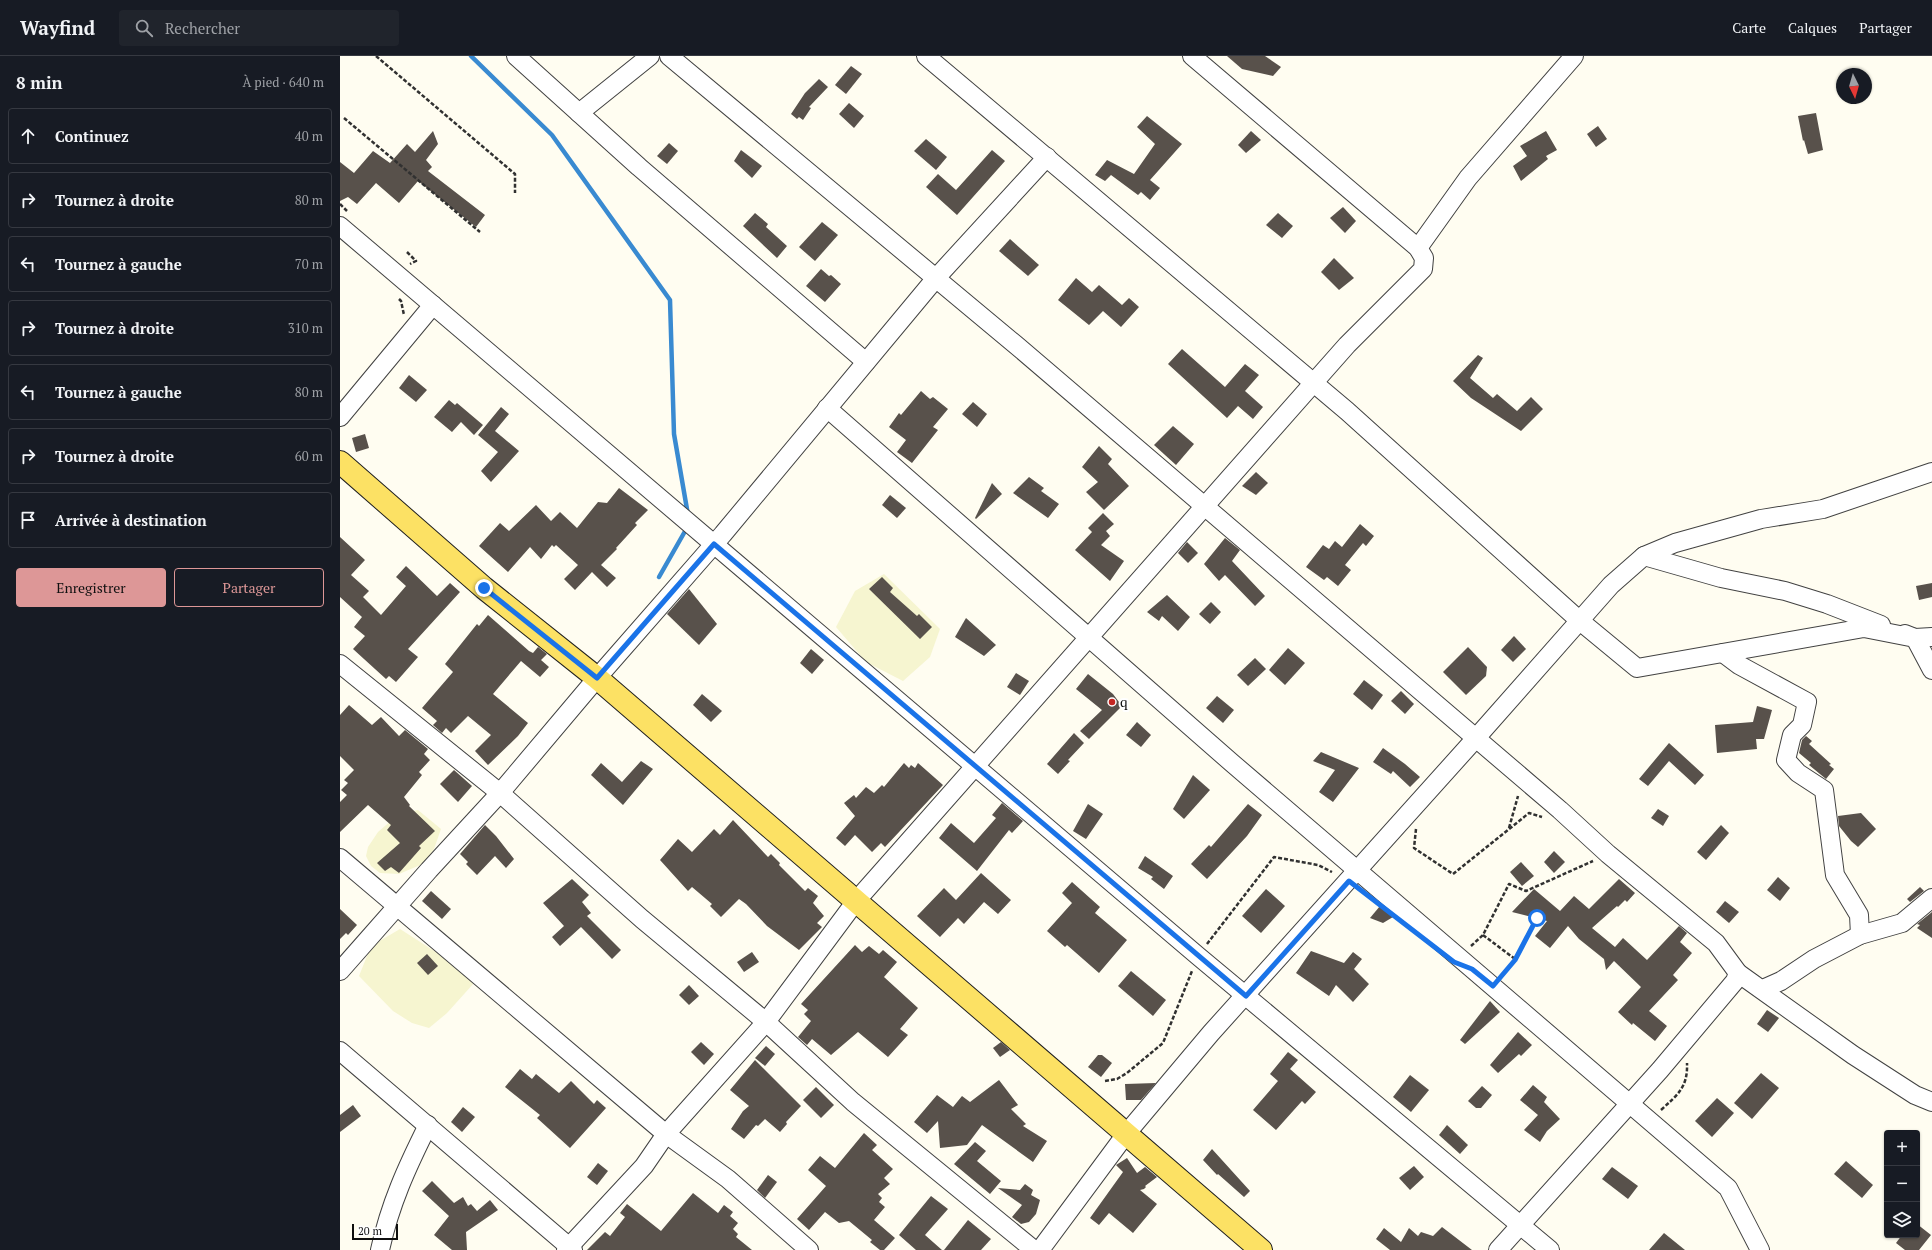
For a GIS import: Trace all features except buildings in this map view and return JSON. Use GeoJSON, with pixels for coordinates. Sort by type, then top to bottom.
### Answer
{"type":"FeatureCollection","features":[{"type":"Feature","properties":{"kind":"main road"},"geometry":{"type":"LineString","coordinates":[[340,462],[484,588],[597,678],[1261,1250]]}},
{"type":"Feature","properties":{"kind":"street"},"geometry":{"type":"LineString","coordinates":[[516,56],[579,113],[866,362]]}},
{"type":"Feature","properties":{"kind":"street"},"geometry":{"type":"LineString","coordinates":[[579,113],[650,56]]}},
{"type":"Feature","properties":{"kind":"street"},"geometry":{"type":"LineString","coordinates":[[669,56],[936,278],[1523,778],[1608,854],[1716,943],[1738,973],[1763,989],[1853,1055],[1915,1095],[1932,1102]]}},
{"type":"Feature","properties":{"kind":"street"},"geometry":{"type":"LineString","coordinates":[[926,56],[1314,383],[1580,621],[1637,668],[1864,628],[1923,638]]}},
{"type":"Feature","properties":{"kind":"street"},"geometry":{"type":"LineString","coordinates":[[340,1051],[428,1125],[569,1249],[644,1166],[666,1134],[766,1022],[856,901],[1347,345],[1424,269],[1424,258],[1418,248],[1192,56]]}},
{"type":"Feature","properties":{"kind":"street"},"geometry":{"type":"LineString","coordinates":[[1418,248],[1468,178],[1574,56]]}},
{"type":"Feature","properties":{"kind":"street"},"geometry":{"type":"LineString","coordinates":[[340,971],[500,793],[597,678],[714,544],[936,278],[1047,157]]}},
{"type":"Feature","properties":{"kind":"street"},"geometry":{"type":"LineString","coordinates":[[340,226],[1246,996],[1550,1250]]}},
{"type":"Feature","properties":{"kind":"street"},"geometry":{"type":"LineString","coordinates":[[340,417],[433,305]]}},
{"type":"Feature","properties":{"kind":"street"},"geometry":{"type":"LineString","coordinates":[[827,408],[1088,637],[1459,958],[1728,1188],[1760,1250]]}},
{"type":"Feature","properties":{"kind":"street"},"geometry":{"type":"LineString","coordinates":[[1040,1250],[1126,1134],[1211,1033],[1246,996],[1476,738],[1610,585],[1644,556],[1675,543],[1761,519],[1823,509],[1932,472]]}},
{"type":"Feature","properties":{"kind":"street"},"geometry":{"type":"LineString","coordinates":[[1644,556],[1721,578],[1785,591],[1827,604],[1923,638]]}},
{"type":"Feature","properties":{"kind":"street"},"geometry":{"type":"LineString","coordinates":[[1923,638],[1932,670]]}},
{"type":"Feature","properties":{"kind":"street"},"geometry":{"type":"LineString","coordinates":[[1723,653],[1739,665],[1808,702],[1802,725],[1792,735],[1786,760],[1798,773],[1824,790],[1835,875],[1859,915],[1860,935]]}},
{"type":"Feature","properties":{"kind":"street"},"geometry":{"type":"LineString","coordinates":[[340,664],[500,793],[642,919],[766,1022],[853,1102],[1034,1250]]}},
{"type":"Feature","properties":{"kind":"street"},"geometry":{"type":"LineString","coordinates":[[340,858],[398,905],[666,1134],[728,1179],[809,1250]]}},
{"type":"Feature","properties":{"kind":"street"},"geometry":{"type":"LineString","coordinates":[[1763,989],[1781,981],[1814,960],[1860,935],[1902,923],[1932,898]]}},
{"type":"Feature","properties":{"kind":"street"},"geometry":{"type":"LineString","coordinates":[[1498,1250],[1686,1039],[1735,981],[1738,973]]}},
{"type":"Feature","properties":{"kind":"street"},"geometry":{"type":"LineString","coordinates":[[380,1250],[385,1226],[402,1177],[428,1125]]}},
{"type":"Feature","properties":{"kind":"path"},"geometry":{"type":"LineString","coordinates":[[376,56],[515,174],[515,193]]}},
{"type":"Feature","properties":{"kind":"path"},"geometry":{"type":"LineString","coordinates":[[344,118],[480,232]]}},
{"type":"Feature","properties":{"kind":"path"},"geometry":{"type":"LineString","coordinates":[[405,259],[411,264],[416,261],[406,252]]}},
{"type":"Feature","properties":{"kind":"path"},"geometry":{"type":"LineString","coordinates":[[395,296],[401,301],[404,318]]}},
{"type":"Feature","properties":{"kind":"path"},"geometry":{"type":"LineString","coordinates":[[1509,828],[1523,778]]}},
{"type":"Feature","properties":{"kind":"path"},"geometry":{"type":"LineString","coordinates":[[1416,823],[1414,848],[1453,874],[1529,813],[1543,818]]}},
{"type":"Feature","properties":{"kind":"path"},"geometry":{"type":"LineString","coordinates":[[1459,958],[1483,935],[1509,884],[1526,891],[1608,854]]}},
{"type":"Feature","properties":{"kind":"path"},"geometry":{"type":"LineString","coordinates":[[1493,986],[1515,960],[1537,918]]}},
{"type":"Feature","properties":{"kind":"path"},"geometry":{"type":"LineString","coordinates":[[1483,935],[1515,960]]}},
{"type":"Feature","properties":{"kind":"path"},"geometry":{"type":"LineString","coordinates":[[1650,1121],[1682,1090],[1688,1071],[1686,1039]]}},
{"type":"Feature","properties":{"kind":"green space"},"geometry":{"type":"Polygon","coordinates":[[[884,574],[940,629],[930,657],[903,681],[866,662],[836,627],[855,591],[884,574]]]}},
{"type":"Feature","properties":{"kind":"green space"},"geometry":{"type":"Polygon","coordinates":[[[418,810],[441,829],[434,849],[425,863],[399,874],[380,873],[371,866],[366,856],[368,847],[378,832],[399,814],[418,810]]]}},
{"type":"Feature","properties":{"kind":"green space"},"geometry":{"type":"Polygon","coordinates":[[[400,929],[439,954],[474,983],[447,1013],[429,1028],[412,1023],[393,1011],[359,976],[371,946],[400,929]]]}},
{"type":"Feature","properties":{"kind":"waterway"},"geometry":{"type":"LineString","coordinates":[[471,56],[552,135],[670,300],[674,434],[688,515]]}},
{"type":"Feature","properties":{"kind":"waterway"},"geometry":{"type":"LineString","coordinates":[[659,577],[688,526]]}},
{"type":"Feature","properties":{"kind":"place","name":"q"},"geometry":{"type":"Point","coordinates":[1112,702]}},
{"type":"Feature","properties":{"kind":"route"},"geometry":{"type":"LineString","coordinates":[[484,588],[597,678],[714,544],[1246,996],[1349,881],[1454,962],[1472,969],[1493,986],[1515,960],[1537,918]]}}]}
